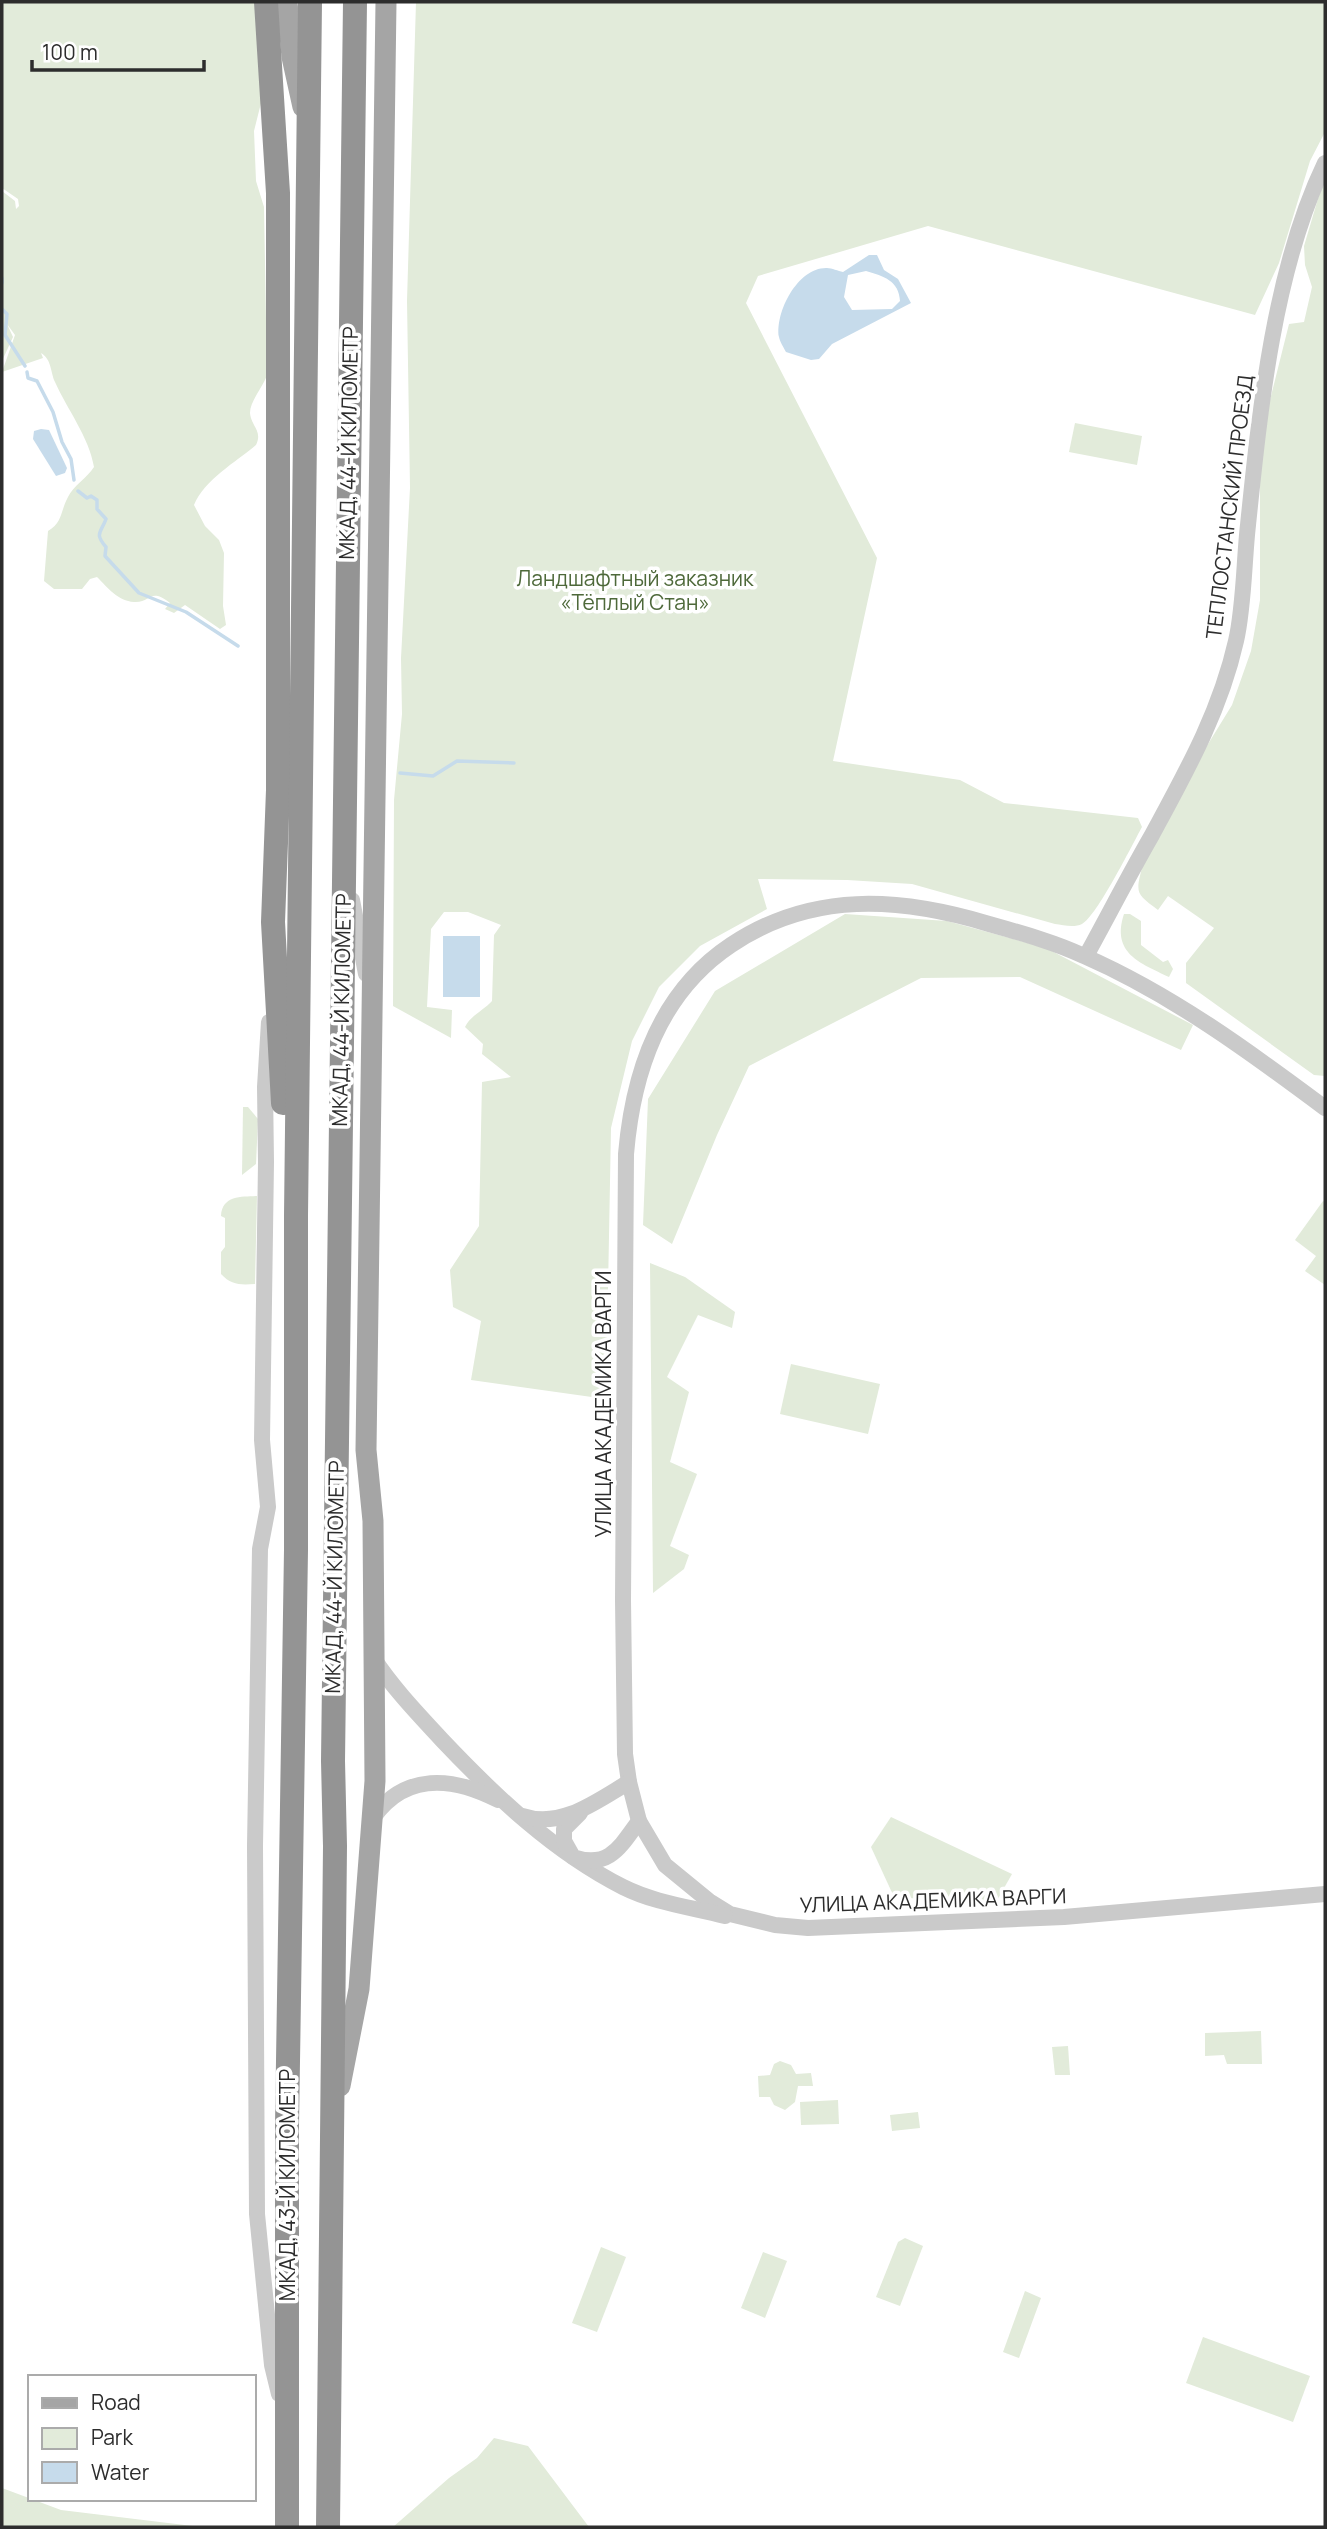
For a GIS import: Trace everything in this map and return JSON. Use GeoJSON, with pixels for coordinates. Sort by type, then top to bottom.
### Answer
{"type":"FeatureCollection","features":[{"type":"Feature","properties":{"kind":"highway"},"geometry":{"type":"LineString","coordinates":[[266,2],[278,193],[278,790],[273,922],[282,1086],[296,1216]]}},
{"type":"Feature","properties":{"kind":"highway","name":"МКАД, 44-Й КИЛОМЕТР"},"geometry":{"type":"LineString","coordinates":[[290,1842],[296,1537],[296,1216],[310,2]]}},
{"type":"Feature","properties":{"kind":"highway","name":"МКАД, 44-Й КИЛОМЕТР"},"geometry":{"type":"LineString","coordinates":[[335,1846],[334,1720],[344,852],[357,5]]}},
{"type":"Feature","properties":{"kind":"highway","name":"МКАД, 43-Й КИЛОМЕТР"},"geometry":{"type":"LineString","coordinates":[[287,2527],[290,1842]]}},
{"type":"Feature","properties":{"kind":"highway","name":"МКАД, 43-Й КИЛОМЕТР"},"geometry":{"type":"LineString","coordinates":[[328,2527],[335,1846]]}},
{"type":"Feature","properties":{"kind":"main road"},"geometry":{"type":"LineString","coordinates":[[287,2],[292,57],[309,135]]}},
{"type":"Feature","properties":{"kind":"main road"},"geometry":{"type":"LineString","coordinates":[[332,2126],[359,1989],[373,1818],[373,1521],[366,1450],[386,2]]}},
{"type":"Feature","properties":{"kind":"street","name":"ТЕПЛОСТАНСКИЙ ПРОЕЗД"},"geometry":{"type":"LineString","coordinates":[[1086,956],[1203,740],[1237,639],[1262,401],[1286,274],[1325,163]]}},
{"type":"Feature","properties":{"kind":"street"},"geometry":{"type":"LineString","coordinates":[[344,852],[372,1004]]}},
{"type":"Feature","properties":{"kind":"street","name":"УЛИЦА АКАДЕМИКА ВАРГИ"},"geometry":{"type":"LineString","coordinates":[[1325,1108],[1180,1007],[1086,956],[1032,936],[937,910],[895,903],[837,904],[804,910],[773,921],[742,937],[707,961],[665,1012],[636,1089],[629,1121],[626,1154],[623,1636],[625,1754],[639,1821],[665,1865],[709,1901],[730,1914],[755,1921],[808,1928],[1013,1920],[1151,1911],[1325,1894]]}},
{"type":"Feature","properties":{"kind":"street"},"geometry":{"type":"LineString","coordinates":[[273,922],[265,1087],[262,1440],[268,1507],[260,1549],[255,1846],[257,2214],[272,2365],[287,2429]]}},
{"type":"Feature","properties":{"kind":"street"},"geometry":{"type":"LineString","coordinates":[[374,1659],[425,1722],[461,1760],[520,1815],[573,1857],[625,1888],[658,1901],[755,1921]]}},
{"type":"Feature","properties":{"kind":"street"},"geometry":{"type":"LineString","coordinates":[[629,1782],[574,1817],[564,1829],[564,1841],[573,1857],[586,1862],[599,1861],[620,1847],[639,1821]]}},
{"type":"Feature","properties":{"kind":"street"},"geometry":{"type":"LineString","coordinates":[[373,1818],[382,1805],[397,1793],[414,1785],[432,1783],[470,1788],[496,1799],[520,1815],[535,1820],[551,1820],[590,1805]]}},
{"type":"Feature","properties":{"kind":"green space"},"geometry":{"type":"Polygon","coordinates":[[[2,2],[258,2],[264,91],[254,131],[256,181],[264,207],[267,375],[250,413],[258,436],[256,445],[205,487],[194,505],[205,526],[219,540],[224,553],[223,606],[226,625],[220,629],[185,605],[174,613],[165,609],[170,603],[158,596],[140,602],[123,599],[97,577],[90,579],[82,589],[54,589],[44,581],[48,531],[59,520],[70,493],[94,467],[87,445],[45,356],[41,353],[43,358],[2,372],[15,335],[7,324],[13,337],[2,361],[2,191],[15,201],[16,209],[19,206],[18,199],[2,188],[2,2]]]}},
{"type":"Feature","properties":{"kind":"green space","name":"Ландшафтный заказник «Тёплый Стан»"},"geometry":{"type":"Polygon","coordinates":[[[416,2],[1325,2],[1325,132],[1310,161],[1279,263],[1255,315],[928,226],[758,276],[746,303],[877,558],[833,761],[960,780],[1004,803],[1138,818],[1142,827],[1096,908],[1082,924],[1076,926],[1055,924],[912,884],[758,879],[767,909],[700,946],[659,987],[632,1041],[611,1128],[606,1399],[471,1380],[481,1321],[453,1307],[450,1270],[479,1226],[482,1082],[511,1077],[482,1054],[483,1044],[465,1027],[492,1001],[494,935],[501,925],[468,912],[444,912],[431,929],[427,1007],[452,1010],[451,1038],[393,1006],[394,800],[402,714],[401,658],[410,488],[407,301],[416,2]]]}},
{"type":"Feature","properties":{"kind":"green space"},"geometry":{"type":"Polygon","coordinates":[[[1325,175],[1325,1076],[1314,1075],[1186,983],[1186,963],[1214,928],[1168,896],[1158,910],[1142,897],[1138,888],[1142,868],[1205,749],[1232,705],[1251,651],[1260,600],[1260,477],[1265,420],[1289,324],[1304,322],[1312,287],[1305,265],[1304,246],[1325,175]]]}},
{"type":"Feature","properties":{"kind":"green space"},"geometry":{"type":"Polygon","coordinates":[[[1075,423],[1142,436],[1137,465],[1069,452],[1075,423]]]}},
{"type":"Feature","properties":{"kind":"green space"},"geometry":{"type":"Polygon","coordinates":[[[845,914],[947,921],[1046,948],[1193,1025],[1181,1050],[1020,977],[921,978],[749,1066],[672,1244],[643,1225],[648,1099],[715,991],[845,914]]]}},
{"type":"Feature","properties":{"kind":"green space"},"geometry":{"type":"Polygon","coordinates":[[[1124,914],[1130,914],[1141,921],[1141,945],[1163,962],[1168,960],[1173,969],[1169,977],[1139,961],[1125,947],[1121,938],[1124,914]]]}},
{"type":"Feature","properties":{"kind":"green space"},"geometry":{"type":"Polygon","coordinates":[[[243,1107],[248,1107],[258,1119],[256,1164],[242,1175],[243,1107]]]}},
{"type":"Feature","properties":{"kind":"green space"},"geometry":{"type":"Polygon","coordinates":[[[257,1196],[255,1284],[236,1284],[221,1274],[221,1252],[225,1247],[225,1218],[221,1216],[222,1209],[234,1198],[257,1196]]]}},
{"type":"Feature","properties":{"kind":"green space"},"geometry":{"type":"Polygon","coordinates":[[[1323,1201],[1325,1285],[1305,1271],[1316,1256],[1295,1240],[1323,1201]]]}},
{"type":"Feature","properties":{"kind":"green space"},"geometry":{"type":"Polygon","coordinates":[[[650,1263],[685,1277],[735,1312],[732,1328],[698,1315],[667,1377],[689,1392],[670,1462],[697,1474],[670,1546],[689,1555],[684,1569],[653,1593],[650,1263]]]}},
{"type":"Feature","properties":{"kind":"green space"},"geometry":{"type":"Polygon","coordinates":[[[791,1364],[880,1384],[868,1434],[780,1414],[791,1364]]]}},
{"type":"Feature","properties":{"kind":"green space"},"geometry":{"type":"Polygon","coordinates":[[[891,1817],[1012,1874],[995,1904],[894,1897],[871,1847],[891,1817]]]}},
{"type":"Feature","properties":{"kind":"green space"},"geometry":{"type":"Polygon","coordinates":[[[1261,2031],[1262,2064],[1227,2064],[1224,2055],[1205,2056],[1205,2033],[1261,2031]]]}},
{"type":"Feature","properties":{"kind":"green space"},"geometry":{"type":"Polygon","coordinates":[[[1068,2046],[1070,2075],[1055,2075],[1052,2047],[1068,2046]]]}},
{"type":"Feature","properties":{"kind":"green space"},"geometry":{"type":"Polygon","coordinates":[[[780,2061],[791,2065],[796,2074],[811,2073],[813,2086],[798,2086],[795,2102],[785,2110],[774,2105],[770,2097],[759,2097],[758,2076],[770,2075],[774,2064],[780,2061]]]}},
{"type":"Feature","properties":{"kind":"green space"},"geometry":{"type":"Polygon","coordinates":[[[838,2100],[839,2124],[801,2125],[800,2102],[838,2100]]]}},
{"type":"Feature","properties":{"kind":"green space"},"geometry":{"type":"Polygon","coordinates":[[[918,2112],[920,2128],[892,2131],[890,2115],[918,2112]]]}},
{"type":"Feature","properties":{"kind":"green space"},"geometry":{"type":"Polygon","coordinates":[[[905,2238],[923,2246],[900,2306],[876,2297],[898,2242],[905,2238]]]}},
{"type":"Feature","properties":{"kind":"green space"},"geometry":{"type":"Polygon","coordinates":[[[601,2247],[626,2257],[597,2332],[572,2323],[601,2247]]]}},
{"type":"Feature","properties":{"kind":"green space"},"geometry":{"type":"Polygon","coordinates":[[[763,2252],[787,2261],[765,2318],[741,2308],[763,2252]]]}},
{"type":"Feature","properties":{"kind":"green space"},"geometry":{"type":"Polygon","coordinates":[[[1025,2291],[1041,2298],[1019,2358],[1003,2352],[1025,2291]]]}},
{"type":"Feature","properties":{"kind":"green space"},"geometry":{"type":"Polygon","coordinates":[[[1203,2337],[1310,2376],[1293,2422],[1186,2383],[1203,2337]]]}},
{"type":"Feature","properties":{"kind":"green space"},"geometry":{"type":"Polygon","coordinates":[[[494,2438],[528,2446],[589,2527],[393,2527],[449,2478],[477,2458],[494,2438]]]}},
{"type":"Feature","properties":{"kind":"green space"},"geometry":{"type":"Polygon","coordinates":[[[2,2488],[28,2498],[28,2501],[37,2501],[61,2510],[201,2527],[2,2527],[2,2488]]]}},
{"type":"Feature","properties":{"kind":"water"},"geometry":{"type":"Polygon","coordinates":[[[869,255],[877,255],[884,270],[898,279],[911,303],[832,344],[819,359],[811,360],[786,352],[780,339],[779,327],[785,304],[798,283],[816,270],[829,268],[843,272],[869,255]],[[866,271],[848,275],[844,297],[852,310],[892,309],[900,301],[894,284],[884,277],[866,271]]]}},
{"type":"Feature","properties":{"kind":"water"},"geometry":{"type":"Polygon","coordinates":[[[49,430],[67,468],[65,473],[56,476],[33,439],[34,431],[49,430]]]}},
{"type":"Feature","properties":{"kind":"water"},"geometry":{"type":"Polygon","coordinates":[[[443,936],[480,936],[480,997],[443,997],[443,936]]]}},
{"type":"Feature","properties":{"kind":"waterway"},"geometry":{"type":"LineString","coordinates":[[2,278],[2,283]]}},
{"type":"Feature","properties":{"kind":"waterway"},"geometry":{"type":"LineString","coordinates":[[2,309],[7,314],[5,335],[25,366]]}},
{"type":"Feature","properties":{"kind":"waterway"},"geometry":{"type":"LineString","coordinates":[[27,372],[28,378],[37,381],[53,412],[62,442],[71,459],[74,480]]}},
{"type":"Feature","properties":{"kind":"waterway"},"geometry":{"type":"LineString","coordinates":[[78,491],[87,498],[91,496],[97,500],[97,509],[106,519],[99,536],[106,547],[105,556],[139,593],[186,612],[238,646]]}},
{"type":"Feature","properties":{"kind":"waterway"},"geometry":{"type":"LineString","coordinates":[[400,773],[433,776],[457,761],[514,763]]}}]}
